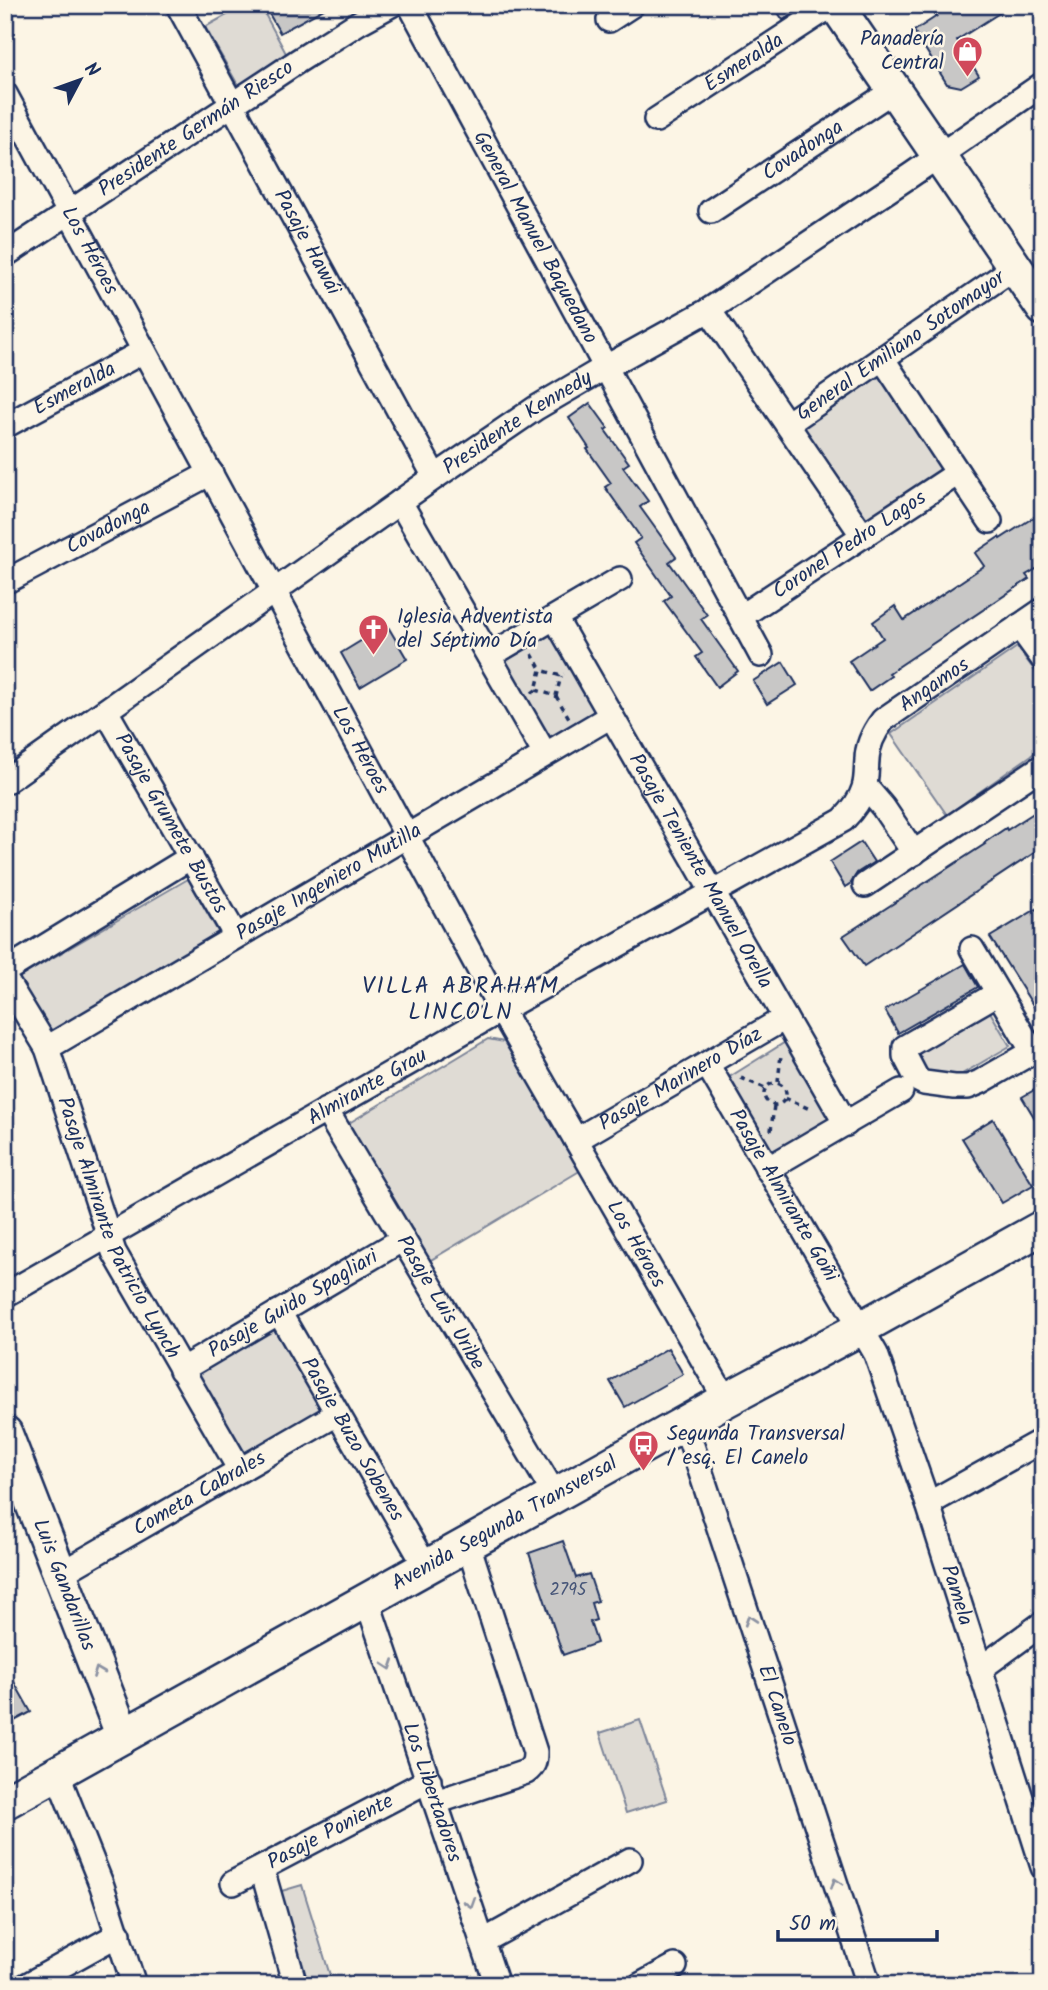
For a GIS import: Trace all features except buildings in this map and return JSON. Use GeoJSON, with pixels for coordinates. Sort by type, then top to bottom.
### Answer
{"type":"FeatureCollection","features":[{"type":"Feature","properties":{"kind":"main road"},"geometry":{"type":"LineString","coordinates":[[834,5],[1043,308]]}},
{"type":"Feature","properties":{"kind":"main road","name":"Avenida Segunda Transversal"},"geometry":{"type":"LineString","coordinates":[[5,1802],[726,1400],[1043,1227]]}},
{"type":"Feature","properties":{"kind":"main road","name":"Luis Gandarillas"},"geometry":{"type":"LineString","coordinates":[[5,1433],[123,1736]]}},
{"type":"Feature","properties":{"kind":"street","name":"Pasaje Hawái"},"geometry":{"type":"LineString","coordinates":[[178,5],[435,477]]}},
{"type":"Feature","properties":{"kind":"street","name":"Presidente Germán Riesco"},"geometry":{"type":"LineString","coordinates":[[5,255],[232,104],[391,5]]}},
{"type":"Feature","properties":{"kind":"street","name":"General Manuel Baquedano"},"geometry":{"type":"LineString","coordinates":[[410,5],[761,655]]}},
{"type":"Feature","properties":{"kind":"street"},"geometry":{"type":"LineString","coordinates":[[609,20],[632,5]]}},
{"type":"Feature","properties":{"kind":"street","name":"Esmeralda"},"geometry":{"type":"LineString","coordinates":[[656,120],[834,5]]}},
{"type":"Feature","properties":{"kind":"street","name":"Presidente Kennedy"},"geometry":{"type":"LineString","coordinates":[[5,782],[275,592],[405,511],[435,477],[536,408],[709,310],[1043,84]]}},
{"type":"Feature","properties":{"kind":"street","name":"Covadonga"},"geometry":{"type":"LineString","coordinates":[[711,211],[894,90]]}},
{"type":"Feature","properties":{"kind":"street","name":"Los Héroes"},"geometry":{"type":"LineString","coordinates":[[5,94],[501,1010],[726,1400]]}},
{"type":"Feature","properties":{"kind":"street","name":"General Emiliano Sotomayor"},"geometry":{"type":"LineString","coordinates":[[787,424],[1014,267]]}},
{"type":"Feature","properties":{"kind":"street"},"geometry":{"type":"LineString","coordinates":[[709,310],[863,536]]}},
{"type":"Feature","properties":{"kind":"street","name":"Esmeralda"},"geometry":{"type":"LineString","coordinates":[[5,426],[144,351]]}},
{"type":"Feature","properties":{"kind":"street"},"geometry":{"type":"LineString","coordinates":[[882,358],[990,521]]}},
{"type":"Feature","properties":{"kind":"street","name":"Covadonga"},"geometry":{"type":"LineString","coordinates":[[5,582],[211,473]]}},
{"type":"Feature","properties":{"kind":"street","name":"Coronel Pedro Lagos"},"geometry":{"type":"LineString","coordinates":[[740,617],[958,473]]}},
{"type":"Feature","properties":{"kind":"street"},"geometry":{"type":"LineString","coordinates":[[405,511],[545,754]]}},
{"type":"Feature","properties":{"kind":"street"},"geometry":{"type":"LineString","coordinates":[[489,656],[620,579]]}},
{"type":"Feature","properties":{"kind":"street","name":"Angamos"},"geometry":{"type":"LineString","coordinates":[[865,786],[868,750],[876,729],[883,720],[1043,610]]}},
{"type":"Feature","properties":{"kind":"street","name":"Pasaje Teniente Manuel Orella"},"geometry":{"type":"LineString","coordinates":[[555,618],[846,1124]]}},
{"type":"Feature","properties":{"kind":"street"},"geometry":{"type":"LineString","coordinates":[[1019,626],[1043,659]]}},
{"type":"Feature","properties":{"kind":"street","name":"Pasaje Grumete Bustos"},"geometry":{"type":"LineString","coordinates":[[106,711],[236,936]]}},
{"type":"Feature","properties":{"kind":"street","name":"Pasaje Ingeniero Mutilla"},"geometry":{"type":"LineString","coordinates":[[47,1048],[611,716]]}},
{"type":"Feature","properties":{"kind":"street"},"geometry":{"type":"LineString","coordinates":[[865,885],[1043,766]]}},
{"type":"Feature","properties":{"kind":"street"},"geometry":{"type":"LineString","coordinates":[[865,786],[883,807],[914,853]]}},
{"type":"Feature","properties":{"kind":"street","name":"Almirante Grau"},"geometry":{"type":"LineString","coordinates":[[5,1295],[501,1010],[843,820],[853,810],[865,786]]}},
{"type":"Feature","properties":{"kind":"street"},"geometry":{"type":"LineString","coordinates":[[5,971],[191,858]]}},
{"type":"Feature","properties":{"kind":"street"},"geometry":{"type":"LineString","coordinates":[[972,949],[998,993],[1038,1049],[968,1087],[925,1083],[916,1077],[904,1053],[907,1044],[998,993]]}},
{"type":"Feature","properties":{"kind":"street","name":"Pasaje Almirante Patricio Lynch"},"geometry":{"type":"LineString","coordinates":[[5,979],[47,1048],[108,1236],[122,1269],[240,1470]]}},
{"type":"Feature","properties":{"kind":"street","name":"Pasaje Marinero Díaz"},"geometry":{"type":"LineString","coordinates":[[576,1140],[785,1018]]}},
{"type":"Feature","properties":{"kind":"street","name":"Pasaje Almirante Goñi"},"geometry":{"type":"LineString","coordinates":[[707,1064],[861,1328]]}},
{"type":"Feature","properties":{"kind":"street"},"geometry":{"type":"LineString","coordinates":[[767,1169],[901,1091]]}},
{"type":"Feature","properties":{"kind":"street","name":"Pasaje Luis Uribe"},"geometry":{"type":"LineString","coordinates":[[326,1110],[555,1496]]}},
{"type":"Feature","properties":{"kind":"street","name":"Pasaje Guido Spagliari"},"geometry":{"type":"LineString","coordinates":[[181,1370],[403,1239]]}},
{"type":"Feature","properties":{"kind":"street","name":"Pasaje Buzo Sobenes"},"geometry":{"type":"LineString","coordinates":[[279,1312],[426,1567]]}},
{"type":"Feature","properties":{"kind":"street","name":"Pamela"},"geometry":{"type":"LineString","coordinates":[[861,1328],[876,1354],[928,1504],[1043,1867]]}},
{"type":"Feature","properties":{"kind":"street","name":"Cometa Cabrales"},"geometry":{"type":"LineString","coordinates":[[60,1574],[337,1414]]}},
{"type":"Feature","properties":{"kind":"street","name":"El Canelo"},"geometry":{"type":"LineString","coordinates":[[685,1424],[869,1985]]}},
{"type":"Feature","properties":{"kind":"street"},"geometry":{"type":"LineString","coordinates":[[928,1504],[1043,1440]]}},
{"type":"Feature","properties":{"kind":"street","name":"Pasaje Poniente"},"geometry":{"type":"LineString","coordinates":[[233,1883],[432,1791],[526,1772],[533,1765],[535,1752],[468,1544]]}},
{"type":"Feature","properties":{"kind":"street","name":"Los Libertadores"},"geometry":{"type":"LineString","coordinates":[[367,1600],[497,1985]]}},
{"type":"Feature","properties":{"kind":"street"},"geometry":{"type":"LineString","coordinates":[[980,1669],[1043,1623]]}},
{"type":"Feature","properties":{"kind":"street"},"geometry":{"type":"LineString","coordinates":[[57,1773],[102,1886],[134,1985]]}},
{"type":"Feature","properties":{"kind":"street"},"geometry":{"type":"LineString","coordinates":[[482,1942],[630,1860]]}},
{"type":"Feature","properties":{"kind":"street"},"geometry":{"type":"LineString","coordinates":[[262,1869],[295,1985]]}},
{"type":"Feature","properties":{"kind":"street"},"geometry":{"type":"LineString","coordinates":[[27,1985],[119,1934]]}},
{"type":"Feature","properties":{"kind":"street"},"geometry":{"type":"LineString","coordinates":[[640,1985],[675,1966]]}},
{"type":"Feature","properties":{"kind":"path"},"geometry":{"type":"LineString","coordinates":[[541,670],[561,676],[556,696],[536,690],[541,670]]}},
{"type":"Feature","properties":{"kind":"path"},"geometry":{"type":"LineString","coordinates":[[773,1083],[782,1085],[786,1094],[783,1102],[774,1105],[766,1101],[765,1088],[773,1083]]}},
{"type":"Feature","properties":{"kind":"shaded area"},"geometry":{"type":"Polygon","coordinates":[[[245,5],[260,5],[288,57],[238,85],[205,27],[245,5]]]}},
{"type":"Feature","properties":{"kind":"shaded area"},"geometry":{"type":"Polygon","coordinates":[[[876,371],[944,468],[859,524],[794,427],[876,371]]]}},
{"type":"Feature","properties":{"kind":"shaded area"},"geometry":{"type":"Polygon","coordinates":[[[552,634],[600,716],[549,748],[500,664],[552,634]]]}},
{"type":"Feature","properties":{"kind":"shaded area"},"geometry":{"type":"Polygon","coordinates":[[[1017,647],[1043,682],[1043,747],[947,815],[891,734],[1017,647]]]}},
{"type":"Feature","properties":{"kind":"shaded area"},"geometry":{"type":"Polygon","coordinates":[[[188,879],[221,937],[52,1040],[13,981],[188,879]]]}},
{"type":"Feature","properties":{"kind":"shaded area"},"geometry":{"type":"Polygon","coordinates":[[[986,1005],[1010,1046],[950,1081],[922,1075],[908,1051],[986,1005]]]}},
{"type":"Feature","properties":{"kind":"shaded area"},"geometry":{"type":"Polygon","coordinates":[[[488,1039],[504,1042],[583,1169],[424,1264],[349,1123],[488,1039]]]}},
{"type":"Feature","properties":{"kind":"shaded area"},"geometry":{"type":"Polygon","coordinates":[[[787,1041],[834,1118],[770,1158],[723,1081],[787,1041]]]}},
{"type":"Feature","properties":{"kind":"shaded area"},"geometry":{"type":"Polygon","coordinates":[[[273,1323],[323,1408],[242,1456],[192,1370],[273,1323]]]}},
{"type":"Feature","properties":{"kind":"shaded area"},"geometry":{"type":"Polygon","coordinates":[[[640,1720],[667,1800],[626,1813],[600,1733],[640,1720]]]}},
{"type":"Feature","properties":{"kind":"shaded area"},"geometry":{"type":"Polygon","coordinates":[[[302,1885],[333,1985],[303,1985],[275,1893],[302,1885]]]}},
{"type":"Feature","properties":{"kind":"place","name":"Panadería Central"},"geometry":{"type":"Point","coordinates":[967,78]}},
{"type":"Feature","properties":{"kind":"place","name":"Iglesia Adventista del Séptimo Día"},"geometry":{"type":"Point","coordinates":[374,656]}},
{"type":"Feature","properties":{"kind":"place","name":"Segunda Transversal / esq. El Canelo"},"geometry":{"type":"Point","coordinates":[644,1473]}},
{"type":"Feature","properties":{"kind":"district","name":"VILLA ABRAHAM LINCOLN"},"geometry":{"type":"Point","coordinates":[461,1000]}}]}
